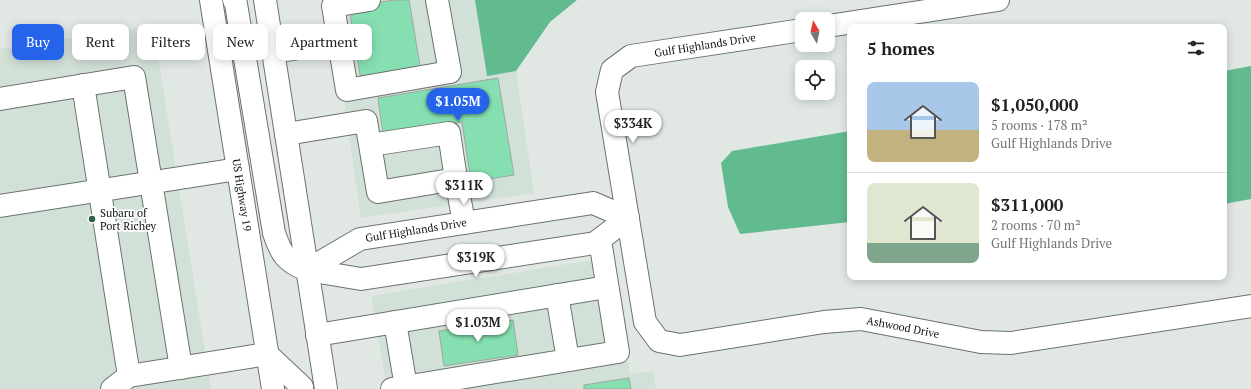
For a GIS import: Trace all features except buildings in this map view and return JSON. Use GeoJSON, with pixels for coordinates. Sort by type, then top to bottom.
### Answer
{"type":"FeatureCollection","features":[{"type":"Feature","properties":{"kind":"main road","name":"US Highway 19"},"geometry":{"type":"LineString","coordinates":[[211,0],[273,389]]}},
{"type":"Feature","properties":{"kind":"main road"},"geometry":{"type":"LineString","coordinates":[[234,0],[238,12],[274,234],[280,250],[293,264],[307,270],[361,279],[596,243],[628,218]]}},
{"type":"Feature","properties":{"kind":"main road"},"geometry":{"type":"LineString","coordinates":[[265,0],[326,389]]}},
{"type":"Feature","properties":{"kind":"main road"},"geometry":{"type":"LineString","coordinates":[[336,24],[333,6],[369,0]]}},
{"type":"Feature","properties":{"kind":"main road"},"geometry":{"type":"LineString","coordinates":[[342,60],[347,90],[450,72],[437,0]]}},
{"type":"Feature","properties":{"kind":"main road"},"geometry":{"type":"LineString","coordinates":[[835,25],[998,0]]}},
{"type":"Feature","properties":{"kind":"main road","name":"Gulf Highlands Drive"},"geometry":{"type":"LineString","coordinates":[[612,70],[631,56],[795,31]]}},
{"type":"Feature","properties":{"kind":"main road","name":"Ashwood Drive"},"geometry":{"type":"LineString","coordinates":[[612,70],[607,92],[645,322],[658,341],[680,345],[824,322],[861,319],[981,342],[1011,343],[1251,306]]}},
{"type":"Feature","properties":{"kind":"main road"},"geometry":{"type":"LineString","coordinates":[[0,99],[134,77],[181,368]]}},
{"type":"Feature","properties":{"kind":"main road"},"geometry":{"type":"LineString","coordinates":[[83,85],[129,376]]}},
{"type":"Feature","properties":{"kind":"main road"},"geometry":{"type":"LineString","coordinates":[[286,134],[366,121],[378,192],[456,179]]}},
{"type":"Feature","properties":{"kind":"main road"},"geometry":{"type":"LineString","coordinates":[[370,145],[449,133],[464,223]]}},
{"type":"Feature","properties":{"kind":"main road"},"geometry":{"type":"LineString","coordinates":[[0,206],[238,169]]}},
{"type":"Feature","properties":{"kind":"main road","name":"Gulf Highlands Drive"},"geometry":{"type":"LineString","coordinates":[[307,270],[360,239],[593,203],[628,218]]}},
{"type":"Feature","properties":{"kind":"main road"},"geometry":{"type":"LineString","coordinates":[[395,322],[399,388],[618,352],[600,240]]}},
{"type":"Feature","properties":{"kind":"main road"},"geometry":{"type":"LineString","coordinates":[[317,334],[608,287]]}},
{"type":"Feature","properties":{"kind":"main road"},"geometry":{"type":"LineString","coordinates":[[557,295],[568,360]]}},
{"type":"Feature","properties":{"kind":"main road"},"geometry":{"type":"LineString","coordinates":[[112,389],[129,376],[268,354],[302,387],[302,389]]}},
{"type":"Feature","properties":{"kind":"shaded area"},"geometry":{"type":"Polygon","coordinates":[[[329,0],[475,0],[487,75],[516,71],[534,193],[361,218],[338,60],[372,60],[372,24],[333,24],[329,0]]]}},
{"type":"Feature","properties":{"kind":"shaded area"},"geometry":{"type":"Polygon","coordinates":[[[475,0],[577,0],[550,22],[516,71],[487,76],[475,0]]]}},
{"type":"Feature","properties":{"kind":"shaded area","name":"Subaru of Port Richey"},"geometry":{"type":"Polygon","coordinates":[[[137,28],[137,60],[159,60],[211,389],[0,389],[0,49],[12,47],[12,60],[64,60],[64,39],[72,38],[72,60],[129,60],[129,29],[137,28]]]}},
{"type":"Feature","properties":{"kind":"shaded area"},"geometry":{"type":"Polygon","coordinates":[[[1251,66],[1251,199],[1227,203],[1227,70],[1251,66]]]}},
{"type":"Feature","properties":{"kind":"shaded area"},"geometry":{"type":"Polygon","coordinates":[[[847,132],[847,222],[740,234],[728,207],[721,163],[732,151],[847,132]]]}},
{"type":"Feature","properties":{"kind":"shaded area"},"geometry":{"type":"Polygon","coordinates":[[[610,257],[630,374],[653,371],[656,389],[387,389],[371,296],[610,257]]]}},
{"type":"Feature","properties":{"kind":"place","name":"Subaru of Port Richey"},"geometry":{"type":"Point","coordinates":[92,219]}}]}
